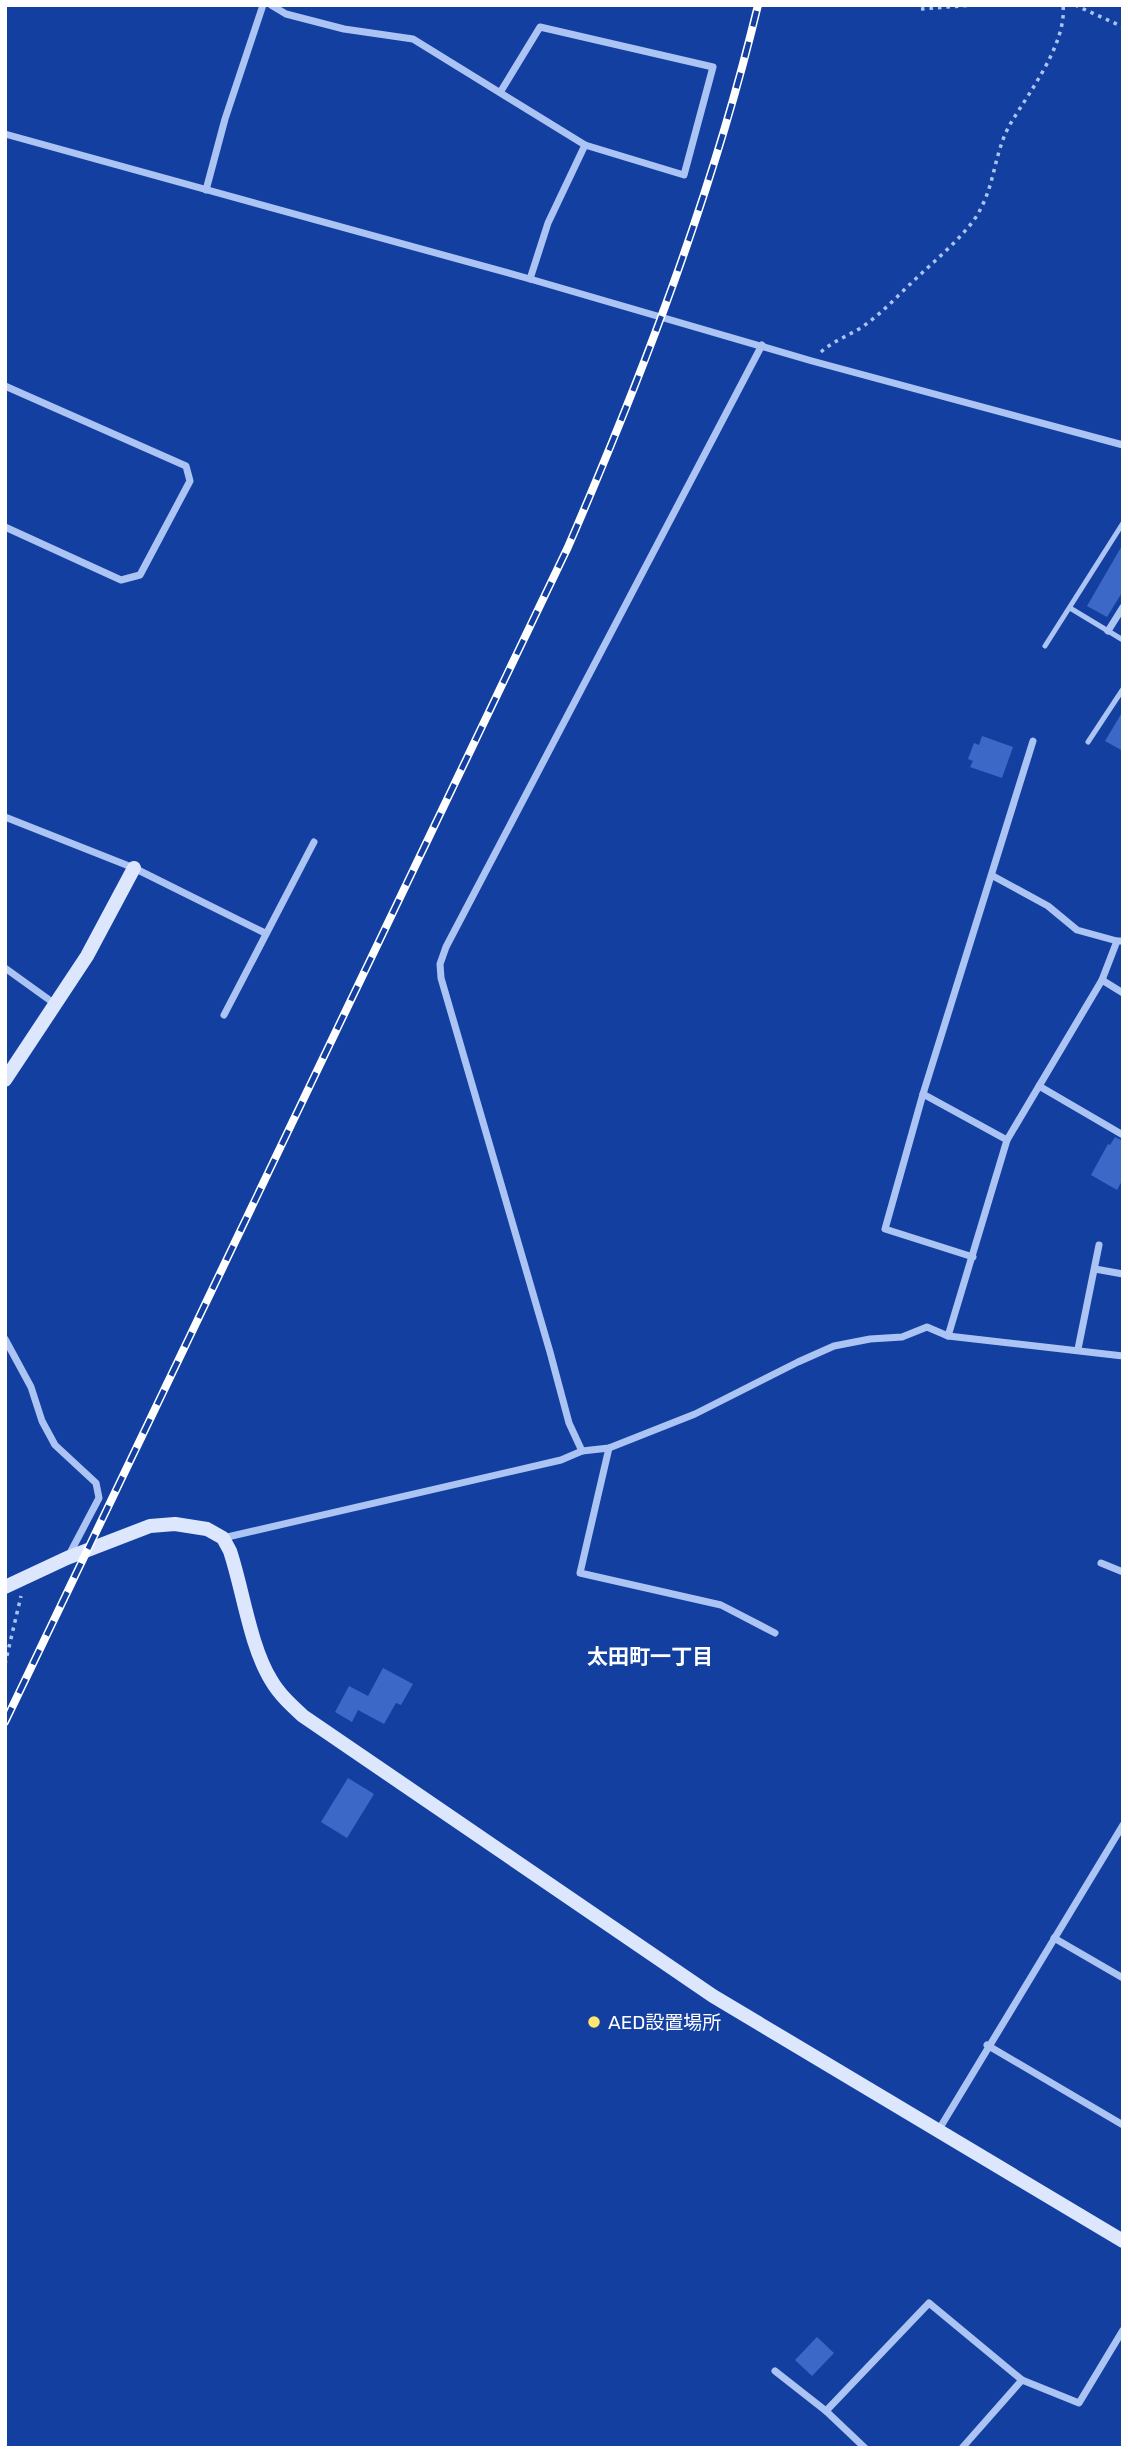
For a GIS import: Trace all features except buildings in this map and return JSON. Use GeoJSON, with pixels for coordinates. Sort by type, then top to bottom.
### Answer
{"type":"FeatureCollection","features":[{"type":"Feature","properties":{"kind":"street"},"geometry":{"type":"LineString","coordinates":[[206,190],[225,119],[262,5]]}},
{"type":"Feature","properties":{"kind":"street"},"geometry":{"type":"LineString","coordinates":[[271,5],[286,14],[344,29],[413,39],[502,91],[585,145],[684,175],[713,68],[540,27],[502,91]]}},
{"type":"Feature","properties":{"kind":"street"},"geometry":{"type":"LineString","coordinates":[[5,134],[530,279],[812,361],[1123,445]]}},
{"type":"Feature","properties":{"kind":"street"},"geometry":{"type":"LineString","coordinates":[[530,279],[548,223],[585,145]]}},
{"type":"Feature","properties":{"kind":"street"},"geometry":{"type":"LineString","coordinates":[[582,1451],[569,1423],[440,964],[446,947],[762,345]]}},
{"type":"Feature","properties":{"kind":"street"},"geometry":{"type":"LineString","coordinates":[[5,386],[186,466],[190,481],[140,575],[121,580],[5,527]]}},
{"type":"Feature","properties":{"kind":"street"},"geometry":{"type":"LineString","coordinates":[[1108,631],[1123,607]]}},
{"type":"Feature","properties":{"kind":"street"},"geometry":{"type":"LineString","coordinates":[[973,1257],[885,1228],[923,1094],[1033,741]]}},
{"type":"Feature","properties":{"kind":"street"},"geometry":{"type":"LineString","coordinates":[[5,817],[134,868],[265,933]]}},
{"type":"Feature","properties":{"kind":"street"},"geometry":{"type":"LineString","coordinates":[[224,1015],[314,842]]}},
{"type":"Feature","properties":{"kind":"street"},"geometry":{"type":"LineString","coordinates":[[5,1080],[87,956],[134,868]]}},
{"type":"Feature","properties":{"kind":"street"},"geometry":{"type":"LineString","coordinates":[[948,1336],[1007,1140],[1102,980],[1120,941],[1077,930],[1048,906],[993,876]]}},
{"type":"Feature","properties":{"kind":"street"},"geometry":{"type":"LineString","coordinates":[[5,968],[55,1004]]}},
{"type":"Feature","properties":{"kind":"street"},"geometry":{"type":"LineString","coordinates":[[1102,980],[1123,993]]}},
{"type":"Feature","properties":{"kind":"street"},"geometry":{"type":"LineString","coordinates":[[1039,1086],[1123,1135]]}},
{"type":"Feature","properties":{"kind":"street"},"geometry":{"type":"LineString","coordinates":[[923,1094],[1007,1140]]}},
{"type":"Feature","properties":{"kind":"street"},"geometry":{"type":"LineString","coordinates":[[1078,1349],[1099,1245]]}},
{"type":"Feature","properties":{"kind":"street"},"geometry":{"type":"LineString","coordinates":[[1095,1269],[1123,1274]]}},
{"type":"Feature","properties":{"kind":"street"},"geometry":{"type":"LineString","coordinates":[[223,1538],[561,1460],[582,1451],[609,1448],[695,1414],[834,1346],[870,1339],[902,1337],[927,1327],[948,1336],[1123,1356]]}},
{"type":"Feature","properties":{"kind":"street"},"geometry":{"type":"LineString","coordinates":[[5,1339],[31,1387],[42,1421],[55,1445],[96,1483],[99,1498],[67,1558]]}},
{"type":"Feature","properties":{"kind":"street"},"geometry":{"type":"LineString","coordinates":[[609,1448],[580,1573],[721,1605],[775,1633]]}},
{"type":"Feature","properties":{"kind":"street"},"geometry":{"type":"LineString","coordinates":[[5,1587],[67,1558],[150,1526],[185,1526],[207,1530],[223,1538],[230,1551],[260,1657],[283,1697],[303,1716],[713,1996],[937,2132],[1121,2236]]}},
{"type":"Feature","properties":{"kind":"street"},"geometry":{"type":"LineString","coordinates":[[1101,1563],[1123,1572]]}},
{"type":"Feature","properties":{"kind":"street"},"geometry":{"type":"LineString","coordinates":[[937,2132],[987,2045],[1123,1825]]}},
{"type":"Feature","properties":{"kind":"street"},"geometry":{"type":"LineString","coordinates":[[1054,1938],[1123,1978]]}},
{"type":"Feature","properties":{"kind":"street"},"geometry":{"type":"LineString","coordinates":[[987,2045],[1123,2125]]}},
{"type":"Feature","properties":{"kind":"street"},"geometry":{"type":"LineString","coordinates":[[826,2411],[929,2303],[1023,2380],[1079,2403],[1123,2330]]}},
{"type":"Feature","properties":{"kind":"street"},"geometry":{"type":"LineString","coordinates":[[775,2371],[826,2411],[865,2448]]}},
{"type":"Feature","properties":{"kind":"street"},"geometry":{"type":"LineString","coordinates":[[962,2448],[1023,2380]]}},
{"type":"Feature","properties":{"kind":"lane"},"geometry":{"type":"LineString","coordinates":[[1045,646],[1123,523]]}},
{"type":"Feature","properties":{"kind":"lane"},"geometry":{"type":"LineString","coordinates":[[1070,608],[1123,640]]}},
{"type":"Feature","properties":{"kind":"lane"},"geometry":{"type":"LineString","coordinates":[[1088,742],[1123,689]]}},
{"type":"Feature","properties":{"kind":"path"},"geometry":{"type":"LineString","coordinates":[[921,9],[974,5]]}},
{"type":"Feature","properties":{"kind":"path"},"geometry":{"type":"LineString","coordinates":[[812,361],[825,349],[862,327],[884,308],[954,244],[974,220],[986,201],[998,153],[1007,130],[1056,43],[1064,19],[1063,5]]}},
{"type":"Feature","properties":{"kind":"path"},"geometry":{"type":"LineString","coordinates":[[1075,5],[1123,27]]}},
{"type":"Feature","properties":{"kind":"path"},"geometry":{"type":"LineString","coordinates":[[5,1664],[23,1580]]}},
{"type":"Feature","properties":{"kind":"railway"},"geometry":{"type":"LineString","coordinates":[[5,1722],[568,547],[675,280],[720,144],[758,5]]}},
{"type":"Feature","properties":{"kind":"place","name":"AED設置場所"},"geometry":{"type":"Point","coordinates":[594,2022]}},
{"type":"Feature","properties":{"kind":"district","name":"太田町一丁目"},"geometry":{"type":"Point","coordinates":[650,1656]}}]}
